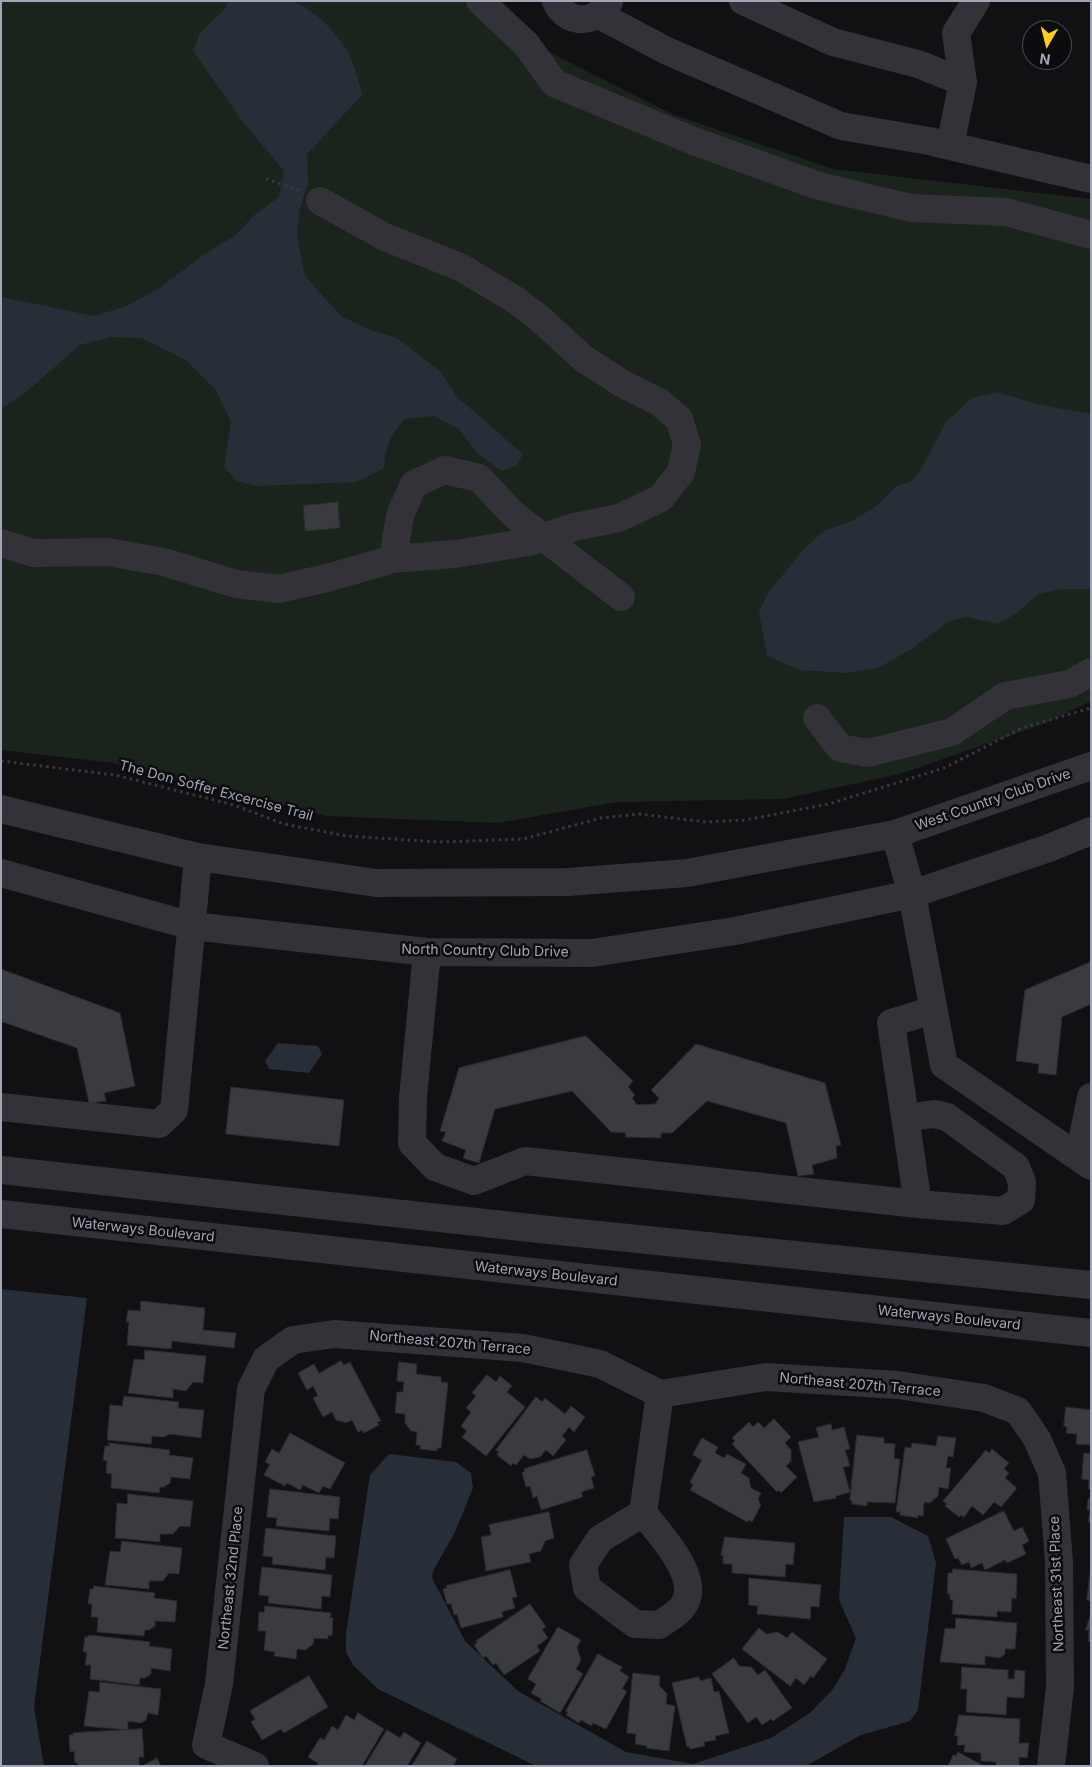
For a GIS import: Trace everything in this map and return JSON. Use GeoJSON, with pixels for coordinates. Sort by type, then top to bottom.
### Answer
{"type":"FeatureCollection","features":[{"type":"Feature","properties":{"kind":"street"},"geometry":{"type":"LineString","coordinates":[[480,1],[526,44],[554,83],[696,142],[819,186],[902,206],[1006,212],[1091,235]]}},
{"type":"Feature","properties":{"kind":"street"},"geometry":{"type":"LineString","coordinates":[[556,1],[564,13],[572,18],[581,20],[604,8],[667,51],[841,126],[950,146],[1091,179]]}},
{"type":"Feature","properties":{"kind":"street"},"geometry":{"type":"LineString","coordinates":[[743,1],[832,42],[918,64],[963,82]]}},
{"type":"Feature","properties":{"kind":"street"},"geometry":{"type":"LineString","coordinates":[[950,146],[963,82],[956,33],[976,1]]}},
{"type":"Feature","properties":{"kind":"street"},"geometry":{"type":"LineString","coordinates":[[1,543],[33,553],[107,552],[164,562],[236,584],[279,589],[328,578],[393,559],[455,554],[529,542],[574,527],[618,518],[661,498],[681,472],[687,444],[679,419],[659,402],[623,384],[584,358],[538,316],[514,299],[460,267],[385,237],[320,201]]}},
{"type":"Feature","properties":{"kind":"street"},"geometry":{"type":"LineString","coordinates":[[393,559],[400,514],[414,484],[445,470],[479,478],[513,514],[621,597]]}},
{"type":"Feature","properties":{"kind":"street"},"geometry":{"type":"LineString","coordinates":[[818,718],[840,748],[868,753],[952,732],[1005,696],[1069,684],[1091,672]]}},
{"type":"Feature","properties":{"kind":"street","name":"West Country Club Drive"},"geometry":{"type":"LineString","coordinates":[[895,834],[1091,766]]}},
{"type":"Feature","properties":{"kind":"street"},"geometry":{"type":"LineString","coordinates":[[1,809],[198,858],[376,883],[568,882],[687,873],[895,834],[912,894],[944,1065],[1085,1162],[1091,1097]]}},
{"type":"Feature","properties":{"kind":"street"},"geometry":{"type":"LineString","coordinates":[[912,894],[1049,848],[1091,831]]}},
{"type":"Feature","properties":{"kind":"street"},"geometry":{"type":"LineString","coordinates":[[1,1107],[159,1124],[174,1110],[198,858]]}},
{"type":"Feature","properties":{"kind":"street","name":"North Country Club Drive"},"geometry":{"type":"LineString","coordinates":[[1,873],[192,926],[427,952],[592,952],[735,931],[912,894]]}},
{"type":"Feature","properties":{"kind":"street"},"geometry":{"type":"LineString","coordinates":[[427,952],[413,1097],[412,1142],[435,1167],[474,1181],[525,1161],[918,1204],[1003,1211],[1020,1200],[1022,1182],[1016,1167],[946,1117],[934,1114],[905,1118]]}},
{"type":"Feature","properties":{"kind":"street"},"geometry":{"type":"LineString","coordinates":[[918,1204],[891,1023],[933,1010]]}},
{"type":"Feature","properties":{"kind":"street"},"geometry":{"type":"LineString","coordinates":[[1,1170],[549,1230],[1091,1285]]}},
{"type":"Feature","properties":{"kind":"street","name":"Waterways Boulevard"},"geometry":{"type":"LineString","coordinates":[[1,1214],[1091,1333]]}},
{"type":"Feature","properties":{"kind":"street","name":"Northeast 207th Terrace"},"geometry":{"type":"LineString","coordinates":[[266,1359],[293,1340],[334,1334],[523,1348],[600,1364],[660,1394],[766,1377],[898,1385],[984,1398],[1018,1411]]}},
{"type":"Feature","properties":{"kind":"street","name":"Northeast 32nd Place"},"geometry":{"type":"LineString","coordinates":[[255,1766],[206,1745],[219,1684],[251,1390],[266,1359]]}},
{"type":"Feature","properties":{"kind":"street"},"geometry":{"type":"LineString","coordinates":[[643,1513],[660,1394]]}},
{"type":"Feature","properties":{"kind":"street","name":"Northeast 31st Place"},"geometry":{"type":"LineString","coordinates":[[1018,1411],[1037,1439],[1052,1473],[1059,1562],[1060,1687],[1050,1766]]}},
{"type":"Feature","properties":{"kind":"path"},"geometry":{"type":"LineString","coordinates":[[266,179],[304,192],[320,201]]}},
{"type":"Feature","properties":{"kind":"path","name":"The Don Soffer Excercise Trail"},"geometry":{"type":"LineString","coordinates":[[1,761],[115,775],[234,805],[284,824],[348,836],[439,842],[523,839],[601,818],[639,814],[706,822],[745,820],[830,804],[944,768],[1022,728],[1091,708]]}},
{"type":"Feature","properties":{"kind":"shaded area"},"geometry":{"type":"Polygon","coordinates":[[[1,1],[468,1],[557,56],[672,114],[833,169],[1091,199],[1091,701],[1046,723],[900,774],[783,799],[617,802],[498,823],[327,816],[114,763],[1,750],[1,1]]]}},
{"type":"Feature","properties":{"kind":"shaded area"},"geometry":{"type":"Polygon","coordinates":[[[227,1],[289,1],[307,8],[334,32],[347,50],[357,76],[362,95],[307,154],[308,182],[299,212],[297,236],[305,276],[341,316],[368,329],[397,338],[440,371],[458,398],[523,454],[517,465],[502,471],[478,454],[459,429],[434,416],[405,419],[390,441],[384,468],[357,482],[256,486],[237,481],[224,467],[231,422],[216,390],[186,360],[142,338],[110,337],[80,345],[25,393],[1,409],[1,297],[94,316],[127,306],[161,287],[202,256],[237,234],[253,216],[279,197],[284,171],[243,122],[193,51],[200,33],[226,8],[227,1]]]}},
{"type":"Feature","properties":{"kind":"shaded area"},"geometry":{"type":"Polygon","coordinates":[[[997,392],[1041,405],[1091,414],[1091,589],[1063,589],[1038,594],[1015,614],[998,624],[967,617],[949,621],[910,650],[878,668],[845,673],[800,670],[767,656],[759,612],[770,590],[806,547],[824,531],[852,521],[878,505],[897,486],[912,481],[922,467],[946,422],[972,398],[997,392]]]}},
{"type":"Feature","properties":{"kind":"shaded area"},"geometry":{"type":"Polygon","coordinates":[[[278,1043],[318,1046],[322,1054],[309,1073],[269,1069],[265,1061],[278,1043]]]}},
{"type":"Feature","properties":{"kind":"shaded area"},"geometry":{"type":"Polygon","coordinates":[[[1,1289],[87,1298],[34,1707],[44,1766],[1,1766],[1,1289]]]}},
{"type":"Feature","properties":{"kind":"shaded area"},"geometry":{"type":"Polygon","coordinates":[[[389,1454],[456,1462],[471,1473],[473,1488],[455,1532],[433,1571],[432,1578],[465,1641],[518,1691],[626,1752],[693,1764],[771,1738],[810,1713],[833,1689],[845,1669],[856,1638],[839,1600],[844,1517],[891,1517],[928,1536],[936,1563],[918,1710],[910,1721],[861,1735],[806,1766],[536,1766],[378,1689],[353,1665],[346,1652],[346,1633],[370,1475],[389,1454]]]}},
{"type":"Feature","properties":{"kind":"building"},"geometry":{"type":"Polygon","coordinates":[[[338,502],[340,528],[305,531],[303,506],[338,502]]]}},
{"type":"Feature","properties":{"kind":"building"},"geometry":{"type":"Polygon","coordinates":[[[1091,962],[1091,1004],[1062,1017],[1056,1075],[1038,1073],[1039,1064],[1016,1061],[1025,990],[1091,962]]]}},
{"type":"Feature","properties":{"kind":"building"},"geometry":{"type":"Polygon","coordinates":[[[1,969],[120,1013],[135,1086],[104,1093],[106,1101],[89,1103],[77,1048],[3,1022],[1,1023],[1,969]]]}},
{"type":"Feature","properties":{"kind":"building"},"geometry":{"type":"Polygon","coordinates":[[[586,1036],[633,1081],[628,1087],[635,1095],[632,1098],[637,1105],[655,1104],[659,1098],[651,1090],[696,1044],[825,1083],[841,1145],[836,1146],[837,1158],[812,1165],[814,1174],[798,1176],[786,1123],[707,1101],[672,1133],[661,1133],[661,1138],[625,1137],[626,1133],[611,1132],[572,1091],[495,1109],[479,1163],[463,1158],[466,1150],[442,1141],[446,1132],[440,1131],[459,1068],[586,1036]]]}},
{"type":"Feature","properties":{"kind":"building"},"geometry":{"type":"Polygon","coordinates":[[[231,1087],[344,1100],[339,1146],[226,1134],[231,1087]]]}},
{"type":"Feature","properties":{"kind":"building"},"geometry":{"type":"Polygon","coordinates":[[[141,1301],[205,1308],[203,1330],[236,1333],[234,1348],[172,1341],[171,1349],[127,1345],[129,1322],[126,1322],[128,1310],[140,1311],[141,1301]]]}},
{"type":"Feature","properties":{"kind":"building"},"geometry":{"type":"Polygon","coordinates":[[[145,1350],[206,1356],[203,1383],[193,1382],[186,1391],[173,1389],[173,1398],[128,1393],[134,1359],[144,1360],[145,1350]]]}},
{"type":"Feature","properties":{"kind":"building"},"geometry":{"type":"Polygon","coordinates":[[[341,1361],[344,1365],[350,1362],[381,1421],[377,1422],[379,1425],[364,1433],[362,1430],[358,1432],[352,1420],[346,1423],[336,1420],[332,1412],[323,1417],[313,1398],[318,1396],[313,1386],[307,1390],[298,1373],[314,1364],[319,1373],[341,1361]]]}},
{"type":"Feature","properties":{"kind":"building"},"geometry":{"type":"Polygon","coordinates":[[[399,1362],[417,1364],[416,1374],[441,1377],[441,1382],[448,1383],[441,1448],[437,1448],[437,1451],[420,1449],[420,1445],[416,1445],[417,1432],[411,1431],[405,1423],[405,1414],[395,1413],[397,1392],[403,1392],[404,1382],[397,1381],[399,1362]]]}},
{"type":"Feature","properties":{"kind":"building"},"geometry":{"type":"Polygon","coordinates":[[[487,1375],[496,1382],[500,1376],[512,1386],[507,1392],[525,1407],[486,1456],[462,1437],[467,1431],[461,1426],[471,1412],[466,1408],[476,1396],[472,1393],[487,1375]]]}},
{"type":"Feature","properties":{"kind":"building"},"geometry":{"type":"Polygon","coordinates":[[[124,1396],[179,1402],[178,1408],[204,1410],[201,1438],[170,1434],[164,1437],[152,1436],[151,1444],[107,1440],[110,1405],[122,1406],[124,1396]]]}},
{"type":"Feature","properties":{"kind":"building"},"geometry":{"type":"Polygon","coordinates":[[[536,1397],[542,1402],[545,1398],[565,1414],[571,1406],[585,1417],[574,1432],[569,1427],[562,1436],[566,1440],[553,1456],[546,1450],[540,1457],[530,1459],[524,1455],[516,1465],[513,1463],[511,1466],[497,1455],[499,1452],[496,1450],[536,1397]]]}},
{"type":"Feature","properties":{"kind":"building"},"geometry":{"type":"Polygon","coordinates":[[[1066,1407],[1091,1410],[1091,1445],[1076,1444],[1077,1434],[1066,1433],[1067,1427],[1064,1426],[1066,1407]]]}},
{"type":"Feature","properties":{"kind":"building"},"geometry":{"type":"Polygon","coordinates":[[[774,1419],[791,1437],[785,1443],[791,1450],[791,1461],[786,1466],[797,1477],[781,1493],[779,1490],[777,1492],[732,1444],[735,1441],[732,1438],[749,1422],[753,1427],[758,1422],[764,1428],[774,1419]]]}},
{"type":"Feature","properties":{"kind":"building"},"geometry":{"type":"Polygon","coordinates":[[[831,1424],[832,1430],[844,1427],[850,1449],[845,1450],[850,1466],[843,1467],[850,1492],[836,1496],[836,1498],[814,1502],[798,1442],[819,1437],[816,1428],[831,1424]]]}},
{"type":"Feature","properties":{"kind":"building"},"geometry":{"type":"Polygon","coordinates":[[[290,1433],[345,1463],[330,1489],[323,1486],[319,1493],[303,1485],[300,1490],[287,1483],[285,1486],[264,1475],[270,1464],[265,1462],[272,1449],[279,1453],[290,1433]]]}},
{"type":"Feature","properties":{"kind":"building"},"geometry":{"type":"Polygon","coordinates":[[[857,1435],[884,1438],[884,1443],[895,1444],[894,1459],[900,1459],[895,1503],[867,1502],[867,1506],[852,1504],[850,1500],[857,1435]]]}},
{"type":"Feature","properties":{"kind":"building"},"geometry":{"type":"Polygon","coordinates":[[[938,1436],[956,1438],[953,1457],[948,1456],[946,1468],[951,1468],[948,1489],[939,1487],[938,1496],[930,1503],[924,1502],[923,1516],[918,1515],[918,1518],[900,1515],[900,1512],[896,1512],[905,1447],[911,1448],[912,1443],[936,1446],[938,1436]]]}},
{"type":"Feature","properties":{"kind":"building"},"geometry":{"type":"Polygon","coordinates":[[[702,1438],[718,1447],[715,1453],[724,1458],[727,1454],[746,1464],[741,1473],[749,1478],[751,1488],[761,1493],[758,1499],[761,1505],[752,1522],[749,1520],[747,1522],[690,1490],[693,1485],[690,1482],[702,1460],[693,1455],[702,1438]]]}},
{"type":"Feature","properties":{"kind":"building"},"geometry":{"type":"Polygon","coordinates":[[[109,1443],[170,1450],[169,1455],[193,1458],[190,1479],[171,1477],[170,1483],[160,1487],[159,1493],[111,1488],[112,1474],[106,1473],[107,1461],[103,1460],[105,1446],[109,1446],[109,1443]]]}},
{"type":"Feature","properties":{"kind":"building"},"geometry":{"type":"Polygon","coordinates":[[[992,1449],[1009,1463],[1004,1469],[1009,1473],[1005,1478],[1017,1488],[1001,1507],[994,1502],[983,1515],[972,1506],[964,1517],[961,1515],[959,1517],[945,1506],[947,1504],[943,1501],[986,1450],[989,1453],[992,1449]]]}},
{"type":"Feature","properties":{"kind":"building"},"geometry":{"type":"Polygon","coordinates":[[[587,1450],[595,1476],[591,1477],[594,1488],[581,1492],[583,1497],[541,1510],[537,1496],[533,1498],[530,1486],[526,1487],[522,1473],[525,1471],[524,1469],[587,1450]]]}},
{"type":"Feature","properties":{"kind":"building"},"geometry":{"type":"Polygon","coordinates":[[[1084,1453],[1091,1454],[1091,1489],[1088,1489],[1089,1480],[1082,1479],[1084,1453]]]}},
{"type":"Feature","properties":{"kind":"building"},"geometry":{"type":"Polygon","coordinates":[[[270,1489],[340,1497],[338,1519],[330,1518],[329,1531],[276,1526],[277,1518],[267,1517],[270,1489]]]}},
{"type":"Feature","properties":{"kind":"building"},"geometry":{"type":"Polygon","coordinates":[[[128,1494],[193,1501],[190,1527],[180,1526],[173,1534],[160,1534],[160,1542],[115,1538],[117,1503],[127,1504],[128,1494]]]}},
{"type":"Feature","properties":{"kind":"building"},"geometry":{"type":"Polygon","coordinates":[[[1091,1497],[1091,1522],[1088,1522],[1090,1510],[1087,1510],[1088,1499],[1091,1497]]]}},
{"type":"Feature","properties":{"kind":"building"},"geometry":{"type":"Polygon","coordinates":[[[1004,1511],[1014,1531],[1022,1527],[1029,1541],[1022,1545],[1026,1554],[1007,1563],[1005,1560],[985,1570],[982,1563],[971,1568],[969,1562],[962,1565],[958,1558],[955,1559],[946,1539],[1004,1511]]]}},
{"type":"Feature","properties":{"kind":"building"},"geometry":{"type":"Polygon","coordinates":[[[549,1512],[554,1538],[545,1541],[541,1551],[529,1554],[531,1562],[486,1571],[481,1537],[491,1535],[489,1525],[549,1512]]]}},
{"type":"Feature","properties":{"kind":"building"},"geometry":{"type":"Polygon","coordinates":[[[266,1528],[336,1536],[334,1558],[326,1557],[325,1570],[272,1564],[273,1557],[263,1556],[266,1528]]]}},
{"type":"Feature","properties":{"kind":"building"},"geometry":{"type":"Polygon","coordinates":[[[725,1537],[795,1543],[793,1565],[786,1564],[785,1577],[732,1573],[732,1564],[723,1564],[723,1555],[721,1555],[725,1537]]]}},
{"type":"Feature","properties":{"kind":"building"},"geometry":{"type":"Polygon","coordinates":[[[122,1541],[182,1548],[179,1574],[169,1573],[163,1581],[149,1581],[149,1589],[105,1585],[110,1551],[120,1552],[122,1541]]]}},
{"type":"Feature","properties":{"kind":"building"},"geometry":{"type":"Polygon","coordinates":[[[262,1567],[332,1575],[330,1597],[322,1596],[321,1609],[268,1603],[269,1596],[259,1595],[262,1567]]]}},
{"type":"Feature","properties":{"kind":"building"},"geometry":{"type":"Polygon","coordinates":[[[953,1569],[1017,1574],[1016,1599],[1012,1598],[1011,1612],[997,1611],[997,1617],[952,1614],[953,1600],[950,1600],[950,1594],[947,1594],[948,1573],[952,1573],[953,1569]]]}},
{"type":"Feature","properties":{"kind":"building"},"geometry":{"type":"Polygon","coordinates":[[[510,1570],[517,1597],[512,1598],[515,1608],[502,1612],[503,1617],[461,1628],[457,1614],[454,1615],[451,1604],[447,1604],[443,1589],[447,1588],[446,1586],[510,1570]]]}},
{"type":"Feature","properties":{"kind":"building"},"geometry":{"type":"Polygon","coordinates":[[[1091,1574],[1091,1601],[1087,1600],[1091,1574]]]}},
{"type":"Feature","properties":{"kind":"building"},"geometry":{"type":"Polygon","coordinates":[[[749,1578],[821,1585],[819,1607],[811,1606],[810,1619],[757,1614],[758,1606],[749,1605],[749,1578]]]}},
{"type":"Feature","properties":{"kind":"building"},"geometry":{"type":"Polygon","coordinates":[[[94,1586],[155,1593],[154,1598],[177,1601],[175,1622],[155,1621],[155,1626],[145,1630],[144,1636],[97,1632],[98,1617],[91,1617],[92,1604],[88,1604],[90,1589],[93,1589],[94,1586]]]}},
{"type":"Feature","properties":{"kind":"building"},"geometry":{"type":"Polygon","coordinates":[[[530,1604],[546,1627],[542,1629],[548,1638],[537,1646],[540,1651],[504,1675],[496,1663],[493,1665],[486,1656],[483,1658],[474,1645],[477,1643],[476,1641],[530,1604]]]}},
{"type":"Feature","properties":{"kind":"building"},"geometry":{"type":"Polygon","coordinates":[[[265,1606],[331,1613],[330,1618],[333,1618],[332,1636],[328,1635],[328,1639],[314,1638],[313,1644],[306,1650],[297,1649],[296,1659],[274,1656],[275,1652],[264,1650],[266,1631],[258,1631],[259,1612],[264,1612],[265,1606]]]}},
{"type":"Feature","properties":{"kind":"building"},"geometry":{"type":"Polygon","coordinates":[[[1091,1613],[1091,1642],[1088,1641],[1089,1630],[1086,1630],[1091,1613]]]}},
{"type":"Feature","properties":{"kind":"building"},"geometry":{"type":"Polygon","coordinates":[[[956,1618],[1017,1623],[1015,1649],[1005,1649],[1005,1654],[1000,1658],[985,1656],[985,1665],[940,1662],[945,1628],[955,1629],[956,1618]]]}},
{"type":"Feature","properties":{"kind":"building"},"geometry":{"type":"Polygon","coordinates":[[[558,1627],[581,1640],[577,1648],[581,1660],[576,1669],[583,1674],[560,1713],[531,1693],[536,1684],[528,1679],[558,1627]]]}},
{"type":"Feature","properties":{"kind":"building"},"geometry":{"type":"Polygon","coordinates":[[[759,1628],[766,1634],[778,1632],[787,1638],[792,1632],[827,1659],[813,1678],[811,1676],[804,1685],[796,1678],[790,1686],[742,1649],[759,1628]]]}},
{"type":"Feature","properties":{"kind":"building"},"geometry":{"type":"Polygon","coordinates":[[[89,1635],[150,1642],[149,1646],[172,1649],[170,1671],[151,1668],[151,1674],[145,1678],[140,1678],[139,1685],[90,1679],[91,1665],[85,1665],[87,1652],[83,1652],[85,1637],[89,1635]]]}},
{"type":"Feature","properties":{"kind":"building"},"geometry":{"type":"Polygon","coordinates":[[[598,1654],[622,1667],[620,1671],[629,1677],[622,1689],[627,1691],[606,1729],[593,1723],[591,1726],[581,1720],[579,1723],[566,1715],[568,1712],[566,1711],[598,1654]]]}},
{"type":"Feature","properties":{"kind":"building"},"geometry":{"type":"Polygon","coordinates":[[[734,1658],[739,1666],[751,1667],[758,1675],[765,1670],[792,1708],[773,1721],[771,1719],[762,1725],[756,1717],[748,1723],[712,1674],[734,1658]]]}},
{"type":"Feature","properties":{"kind":"building"},"geometry":{"type":"Polygon","coordinates":[[[962,1667],[1008,1670],[1008,1679],[1014,1679],[1015,1670],[1025,1671],[1024,1698],[1007,1697],[1006,1715],[966,1712],[967,1689],[961,1689],[962,1667]]]}},
{"type":"Feature","properties":{"kind":"building"},"geometry":{"type":"Polygon","coordinates":[[[633,1673],[660,1676],[659,1685],[667,1694],[666,1704],[675,1706],[669,1751],[646,1748],[647,1746],[635,1744],[636,1734],[627,1733],[633,1673]]]}},
{"type":"Feature","properties":{"kind":"building"},"geometry":{"type":"Polygon","coordinates":[[[309,1676],[328,1707],[284,1733],[281,1729],[262,1740],[251,1722],[255,1719],[250,1711],[309,1676]]]}},
{"type":"Feature","properties":{"kind":"building"},"geometry":{"type":"Polygon","coordinates":[[[699,1677],[700,1681],[711,1678],[714,1692],[719,1691],[729,1733],[715,1736],[716,1740],[704,1742],[705,1746],[690,1749],[689,1746],[687,1747],[672,1683],[699,1677]]]}},
{"type":"Feature","properties":{"kind":"building"},"geometry":{"type":"Polygon","coordinates":[[[100,1682],[161,1689],[158,1715],[148,1713],[146,1720],[141,1723],[128,1721],[128,1730],[84,1726],[89,1691],[99,1692],[100,1682]]]}},
{"type":"Feature","properties":{"kind":"building"},"geometry":{"type":"Polygon","coordinates":[[[358,1713],[384,1729],[362,1766],[316,1766],[318,1763],[308,1757],[320,1738],[324,1740],[332,1726],[338,1730],[346,1715],[354,1720],[358,1713]]]}},
{"type":"Feature","properties":{"kind":"building"},"geometry":{"type":"Polygon","coordinates":[[[959,1715],[1020,1719],[1019,1743],[1029,1743],[1027,1758],[1019,1757],[1019,1766],[996,1766],[996,1762],[981,1761],[981,1753],[964,1752],[965,1745],[957,1745],[958,1736],[955,1736],[959,1715]]]}},
{"type":"Feature","properties":{"kind":"building"},"geometry":{"type":"Polygon","coordinates":[[[142,1729],[144,1757],[139,1757],[139,1766],[78,1766],[78,1763],[75,1763],[74,1751],[70,1752],[69,1735],[73,1735],[73,1733],[142,1729]]]}},
{"type":"Feature","properties":{"kind":"building"},"geometry":{"type":"Polygon","coordinates":[[[387,1730],[400,1738],[404,1732],[421,1743],[407,1766],[365,1766],[387,1730]]]}},
{"type":"Feature","properties":{"kind":"building"},"geometry":{"type":"Polygon","coordinates":[[[427,1741],[457,1759],[453,1766],[412,1766],[427,1741]]]}},
{"type":"Feature","properties":{"kind":"building"},"geometry":{"type":"Polygon","coordinates":[[[958,1752],[984,1766],[948,1766],[953,1755],[956,1756],[958,1752]]]}},
{"type":"Feature","properties":{"kind":"building"},"geometry":{"type":"Polygon","coordinates":[[[157,1758],[161,1766],[143,1766],[157,1758]]]}}]}
